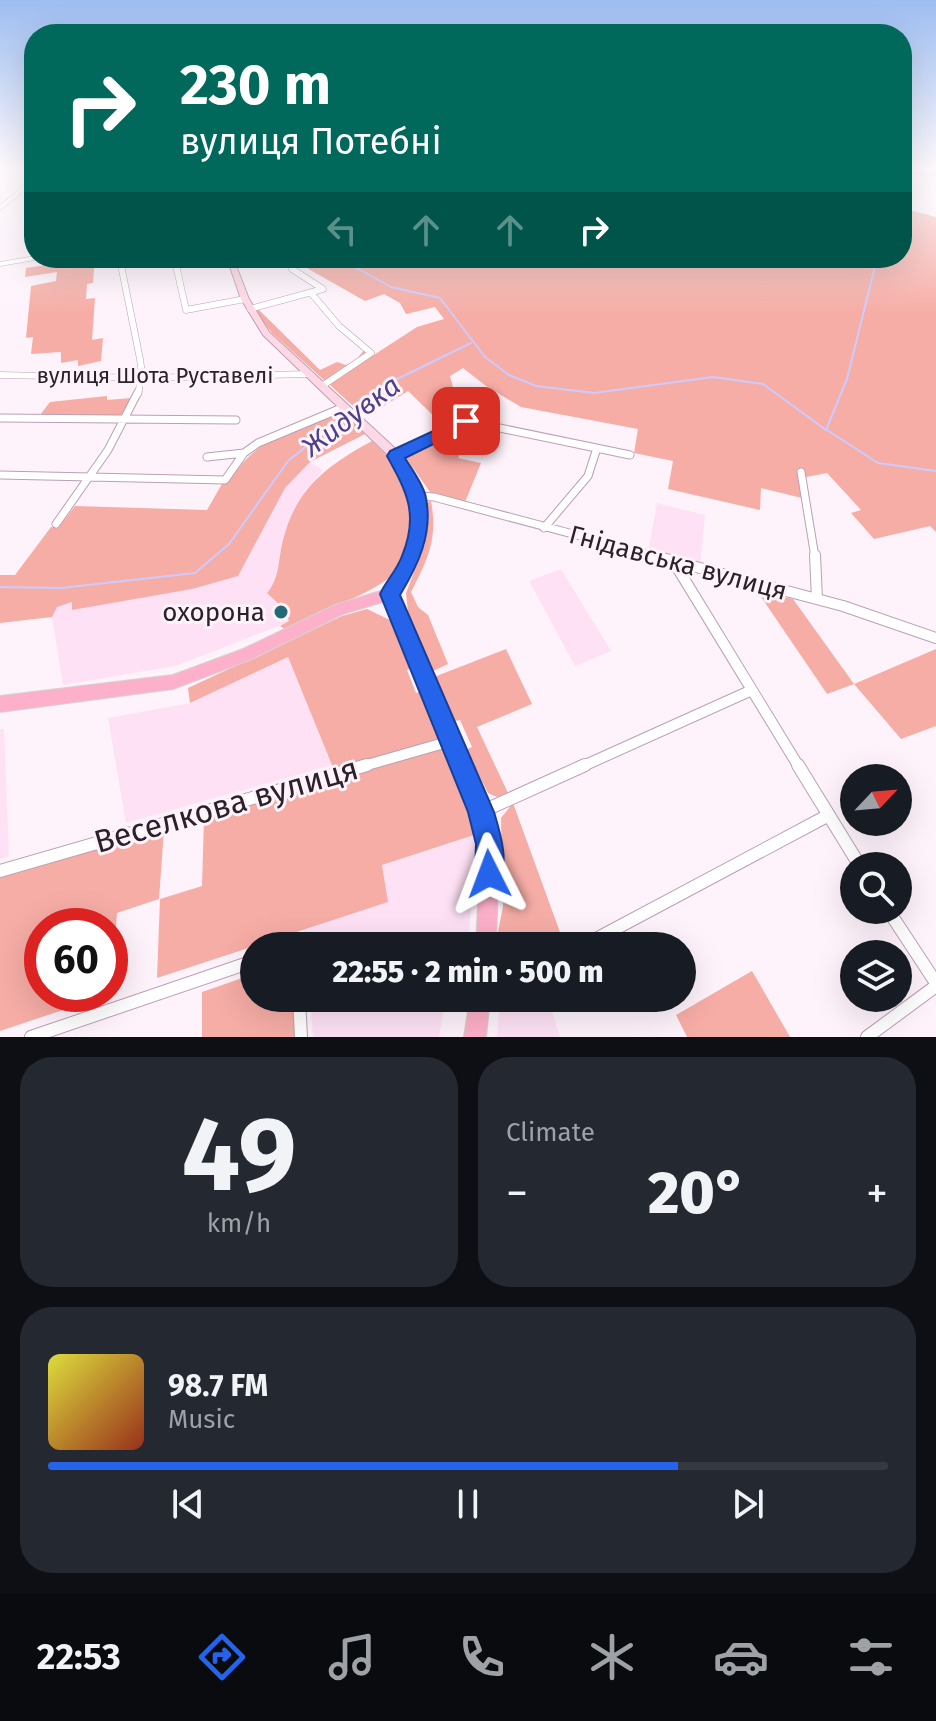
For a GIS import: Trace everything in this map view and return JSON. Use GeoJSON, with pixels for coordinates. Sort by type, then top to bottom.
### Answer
{"type":"FeatureCollection","features":[{"type":"Feature","properties":{"kind":"main road"},"geometry":{"type":"LineString","coordinates":[[0,704],[173,682],[247,654],[340,609],[390,594],[481,812],[490,844],[487,932]]}},
{"type":"Feature","properties":{"kind":"main road"},"geometry":{"type":"LineString","coordinates":[[475,1037],[478,1012]]}},
{"type":"Feature","properties":{"kind":"street"},"geometry":{"type":"LineString","coordinates":[[0,264],[24,260]]}},
{"type":"Feature","properties":{"kind":"street"},"geometry":{"type":"LineString","coordinates":[[56,524],[92,477],[126,418],[143,378],[121,268]]}},
{"type":"Feature","properties":{"kind":"street"},"geometry":{"type":"LineString","coordinates":[[177,268],[186,310],[245,299]]}},
{"type":"Feature","properties":{"kind":"street"},"geometry":{"type":"LineString","coordinates":[[234,268],[245,299],[266,333],[396,456],[417,496],[418,531],[411,559],[390,594]]}},
{"type":"Feature","properties":{"kind":"street"},"geometry":{"type":"LineString","coordinates":[[250,309],[323,288],[292,269]]}},
{"type":"Feature","properties":{"kind":"street"},"geometry":{"type":"LineString","coordinates":[[311,293],[339,326],[371,353],[322,386]]}},
{"type":"Feature","properties":{"kind":"street","name":"вулиця Шота Руставелі"},"geometry":{"type":"LineString","coordinates":[[0,375],[143,378],[310,374]]}},
{"type":"Feature","properties":{"kind":"street"},"geometry":{"type":"LineString","coordinates":[[0,475],[225,480],[244,453],[270,437],[348,411]]}},
{"type":"Feature","properties":{"kind":"street"},"geometry":{"type":"LineString","coordinates":[[0,418],[236,420]]}},
{"type":"Feature","properties":{"kind":"street"},"geometry":{"type":"LineString","coordinates":[[396,456],[466,421],[630,455]]}},
{"type":"Feature","properties":{"kind":"street"},"geometry":{"type":"LineString","coordinates":[[544,528],[588,476],[597,448]]}},
{"type":"Feature","properties":{"kind":"street"},"geometry":{"type":"LineString","coordinates":[[207,457],[244,453]]}},
{"type":"Feature","properties":{"kind":"street"},"geometry":{"type":"LineString","coordinates":[[801,472],[814,539],[817,599]]}},
{"type":"Feature","properties":{"kind":"street","name":"Гнідавська вулиця"},"geometry":{"type":"LineString","coordinates":[[417,496],[434,497],[675,564],[817,599],[936,638]]}},
{"type":"Feature","properties":{"kind":"street"},"geometry":{"type":"LineString","coordinates":[[675,564],[851,852]]}},
{"type":"Feature","properties":{"kind":"street"},"geometry":{"type":"LineString","coordinates":[[481,812],[752,690]]}},
{"type":"Feature","properties":{"kind":"street","name":"Веселкова вулиця"},"geometry":{"type":"LineString","coordinates":[[0,871],[452,740]]}},
{"type":"Feature","properties":{"kind":"street"},"geometry":{"type":"LineString","coordinates":[[609,932],[827,816]]}},
{"type":"Feature","properties":{"kind":"street"},"geometry":{"type":"LineString","coordinates":[[867,1037],[936,985],[897,924]]}},
{"type":"Feature","properties":{"kind":"street"},"geometry":{"type":"LineString","coordinates":[[31,1037],[240,966]]}},
{"type":"Feature","properties":{"kind":"street"},"geometry":{"type":"LineString","coordinates":[[300,1012],[301,1037]]}},
{"type":"Feature","properties":{"kind":"shaded area"},"geometry":{"type":"Polygon","coordinates":[[[912,216],[936,217],[936,532],[930,526],[874,539],[851,513],[861,510],[827,473],[806,477],[804,471],[797,470],[802,498],[761,488],[760,510],[668,489],[673,461],[634,453],[638,429],[521,407],[463,368],[450,376],[461,417],[444,426],[408,391],[373,412],[360,411],[329,384],[417,327],[444,319],[435,307],[406,314],[400,303],[384,294],[365,301],[307,268],[912,268],[912,216]]]}},
{"type":"Feature","properties":{"kind":"shaded area"},"geometry":{"type":"Polygon","coordinates":[[[26,268],[94,268],[93,283],[87,284],[86,299],[95,298],[92,340],[103,338],[101,361],[78,366],[78,360],[61,363],[61,352],[31,354],[33,337],[26,338],[31,286],[56,281],[57,272],[25,277],[26,268]]]}},
{"type":"Feature","properties":{"kind":"shaded area"},"geometry":{"type":"Polygon","coordinates":[[[258,309],[320,370],[337,362],[346,365],[352,362],[325,381],[272,333],[254,310],[258,309]]]}},
{"type":"Feature","properties":{"kind":"shaded area"},"geometry":{"type":"Polygon","coordinates":[[[107,396],[107,400],[131,398],[123,416],[40,415],[50,402],[107,396]]]}},
{"type":"Feature","properties":{"kind":"shaded area"},"geometry":{"type":"Polygon","coordinates":[[[341,411],[365,434],[310,462],[285,488],[238,576],[192,589],[72,610],[72,602],[57,607],[52,617],[0,623],[0,575],[15,575],[51,527],[58,528],[75,506],[207,510],[223,482],[230,480],[241,465],[266,443],[341,411]]]}},
{"type":"Feature","properties":{"kind":"shaded area"},"geometry":{"type":"Polygon","coordinates":[[[467,423],[474,425],[458,458],[481,463],[465,502],[430,492],[406,458],[467,423]]]}},
{"type":"Feature","properties":{"kind":"shaded area"},"geometry":{"type":"Polygon","coordinates":[[[372,441],[395,465],[406,486],[411,527],[405,555],[399,567],[381,583],[285,629],[280,626],[289,621],[283,608],[267,593],[276,575],[283,540],[296,506],[328,469],[372,441]]]}},
{"type":"Feature","properties":{"kind":"shaded area"},"geometry":{"type":"Polygon","coordinates":[[[310,462],[323,470],[305,491],[284,537],[276,583],[267,593],[283,607],[289,622],[175,666],[63,685],[52,617],[56,607],[72,602],[73,610],[239,572],[285,488],[310,462]]]}},
{"type":"Feature","properties":{"kind":"shaded area"},"geometry":{"type":"Polygon","coordinates":[[[431,501],[433,527],[430,548],[411,592],[418,607],[428,615],[448,664],[431,672],[408,612],[406,593],[425,544],[423,504],[431,501]]]}},
{"type":"Feature","properties":{"kind":"shaded area"},"geometry":{"type":"Polygon","coordinates":[[[657,503],[705,515],[700,566],[648,553],[657,503]]]}},
{"type":"Feature","properties":{"kind":"shaded area"},"geometry":{"type":"Polygon","coordinates":[[[561,569],[611,651],[575,666],[529,581],[561,569]]]}},
{"type":"Feature","properties":{"kind":"shaded area"},"geometry":{"type":"Polygon","coordinates":[[[757,591],[793,599],[854,684],[827,694],[757,591]]]}},
{"type":"Feature","properties":{"kind":"shaded area"},"geometry":{"type":"Polygon","coordinates":[[[367,609],[390,620],[412,667],[407,670],[416,693],[422,691],[443,738],[334,770],[288,657],[190,703],[188,688],[342,616],[367,609]]]}},
{"type":"Feature","properties":{"kind":"shaded area"},"geometry":{"type":"Polygon","coordinates":[[[506,649],[532,704],[477,727],[508,793],[497,797],[488,793],[466,750],[472,747],[460,720],[455,721],[434,677],[506,649]]]}},
{"type":"Feature","properties":{"kind":"shaded area"},"geometry":{"type":"Polygon","coordinates":[[[936,649],[936,726],[901,739],[854,684],[936,649]]]}},
{"type":"Feature","properties":{"kind":"shaded area"},"geometry":{"type":"Polygon","coordinates":[[[288,657],[332,765],[126,823],[108,718],[190,703],[288,657]]]}},
{"type":"Feature","properties":{"kind":"shaded area"},"geometry":{"type":"Polygon","coordinates":[[[0,729],[4,729],[9,856],[0,859],[0,729]]]}},
{"type":"Feature","properties":{"kind":"shaded area"},"geometry":{"type":"Polygon","coordinates":[[[446,746],[477,834],[382,865],[388,902],[297,932],[240,932],[240,951],[157,978],[160,899],[202,886],[204,819],[446,746]]]}},
{"type":"Feature","properties":{"kind":"shaded area"},"geometry":{"type":"Polygon","coordinates":[[[513,803],[560,932],[498,932],[503,907],[501,818],[513,803]]]}},
{"type":"Feature","properties":{"kind":"shaded area"},"geometry":{"type":"Polygon","coordinates":[[[164,830],[159,899],[128,909],[24,908],[24,1012],[57,1012],[0,1031],[0,878],[164,830]]]}},
{"type":"Feature","properties":{"kind":"shaded area"},"geometry":{"type":"Polygon","coordinates":[[[477,834],[469,932],[304,932],[387,902],[382,865],[477,834]]]}},
{"type":"Feature","properties":{"kind":"shaded area"},"geometry":{"type":"Polygon","coordinates":[[[752,971],[790,1037],[687,1037],[676,1015],[696,1012],[696,1003],[752,971]]]}},
{"type":"Feature","properties":{"kind":"shaded area"},"geometry":{"type":"Polygon","coordinates":[[[240,979],[240,1012],[293,1012],[295,1037],[202,1037],[202,992],[240,979]]]}},
{"type":"Feature","properties":{"kind":"shaded area"},"geometry":{"type":"Polygon","coordinates":[[[311,1012],[443,1012],[439,1037],[313,1037],[311,1012]]]}},
{"type":"Feature","properties":{"kind":"shaded area"},"geometry":{"type":"Polygon","coordinates":[[[499,1012],[552,1012],[560,1037],[497,1037],[499,1012]]]}},
{"type":"Feature","properties":{"kind":"waterway","name":"Жидувка"},"geometry":{"type":"LineString","coordinates":[[357,268],[391,287],[440,298],[485,357],[509,375],[536,386],[594,393],[713,377],[763,384],[826,430],[847,379],[875,268]]}},
{"type":"Feature","properties":{"kind":"waterway","name":"Жидувка"},"geometry":{"type":"LineString","coordinates":[[352,410],[391,382],[471,343]]}},
{"type":"Feature","properties":{"kind":"waterway","name":"Жидувка"},"geometry":{"type":"LineString","coordinates":[[0,587],[61,588],[195,573],[229,544],[288,461],[347,414]]}},
{"type":"Feature","properties":{"kind":"waterway"},"geometry":{"type":"LineString","coordinates":[[827,430],[878,463],[936,471]]}},
{"type":"Feature","properties":{"kind":"place","name":"охорона"},"geometry":{"type":"Point","coordinates":[281,612]}},
{"type":"Feature","properties":{"kind":"route"},"geometry":{"type":"LineString","coordinates":[[466,421],[396,456],[417,496],[418,531],[411,559],[390,594],[481,812],[490,844],[489,874]]}}]}
